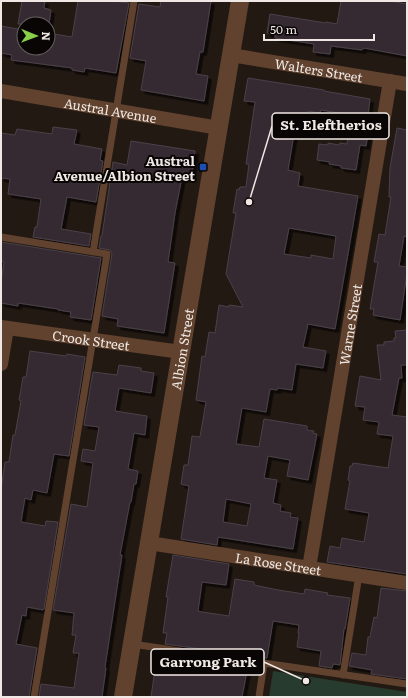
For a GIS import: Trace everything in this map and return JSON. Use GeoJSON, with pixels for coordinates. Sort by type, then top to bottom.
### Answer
{"type":"FeatureCollection","features":[{"type":"Feature","properties":{"kind":"street","name":"Albion Street"},"geometry":{"type":"LineString","coordinates":[[123,697],[240,1]]}},
{"type":"Feature","properties":{"kind":"street","name":"Walters Street"},"geometry":{"type":"LineString","coordinates":[[231,55],[407,84]]}},
{"type":"Feature","properties":{"kind":"street","name":"Warne Street"},"geometry":{"type":"LineString","coordinates":[[309,568],[390,81]]}},
{"type":"Feature","properties":{"kind":"street","name":"Austral Avenue"},"geometry":{"type":"LineString","coordinates":[[1,91],[116,112],[219,128]]}},
{"type":"Feature","properties":{"kind":"street","name":"Crook Street"},"geometry":{"type":"LineString","coordinates":[[4,328],[181,352]]}},
{"type":"Feature","properties":{"kind":"street"},"geometry":{"type":"LineString","coordinates":[[1,364],[4,328]]}},
{"type":"Feature","properties":{"kind":"street","name":"La Rose Street"},"geometry":{"type":"LineString","coordinates":[[149,543],[407,582]]}},
{"type":"Feature","properties":{"kind":"lane"},"geometry":{"type":"LineString","coordinates":[[93,252],[134,1]]}},
{"type":"Feature","properties":{"kind":"lane"},"geometry":{"type":"LineString","coordinates":[[1,237],[107,254],[34,697]]}},
{"type":"Feature","properties":{"kind":"lane"},"geometry":{"type":"LineString","coordinates":[[343,675],[359,575]]}},
{"type":"Feature","properties":{"kind":"lane"},"geometry":{"type":"LineString","coordinates":[[132,644],[255,662]]}},
{"type":"Feature","properties":{"kind":"lane"},"geometry":{"type":"LineString","coordinates":[[259,697],[264,663],[407,684]]}},
{"type":"Feature","properties":{"kind":"green space"},"geometry":{"type":"Polygon","coordinates":[[[273,671],[407,692],[407,697],[269,697],[273,671]]]}},
{"type":"Feature","properties":{"kind":"building"},"geometry":{"type":"Polygon","coordinates":[[[22,1],[45,1],[44,8],[51,10],[50,16],[19,16],[22,1]]]}},
{"type":"Feature","properties":{"kind":"building"},"geometry":{"type":"Polygon","coordinates":[[[78,1],[113,1],[129,3],[116,73],[85,68],[84,72],[72,70],[72,68],[11,60],[12,55],[1,53],[1,26],[16,29],[16,56],[56,56],[56,34],[72,37],[78,1]]]}},
{"type":"Feature","properties":{"kind":"building"},"geometry":{"type":"Polygon","coordinates":[[[161,1],[211,1],[203,52],[200,52],[196,74],[208,76],[204,101],[141,90],[146,61],[130,58],[139,4],[160,7],[161,1]]]}},
{"type":"Feature","properties":{"kind":"building"},"geometry":{"type":"Polygon","coordinates":[[[341,1],[389,1],[407,4],[407,56],[364,48],[362,50],[331,46],[330,54],[313,52],[314,44],[275,38],[275,35],[267,33],[270,14],[337,24],[341,1]]]}},
{"type":"Feature","properties":{"kind":"building"},"geometry":{"type":"Polygon","coordinates":[[[248,78],[370,99],[368,116],[371,116],[366,146],[360,145],[356,170],[341,168],[341,166],[329,164],[330,162],[317,160],[319,144],[347,144],[351,115],[321,110],[320,113],[308,111],[304,135],[294,134],[288,170],[300,173],[298,186],[358,196],[335,329],[308,324],[303,347],[326,351],[323,368],[296,364],[292,390],[278,388],[277,390],[270,389],[266,412],[242,408],[236,444],[259,447],[264,419],[307,426],[307,430],[314,431],[313,433],[317,434],[308,480],[287,476],[290,460],[268,456],[264,478],[277,480],[273,503],[281,505],[280,511],[291,513],[290,517],[298,518],[293,549],[218,537],[217,545],[181,539],[189,486],[181,484],[184,465],[188,465],[192,436],[200,437],[206,402],[196,400],[202,356],[205,357],[209,332],[215,333],[219,305],[243,307],[226,274],[236,213],[233,213],[237,189],[239,190],[240,187],[246,187],[249,164],[246,164],[255,102],[244,101],[248,78]],[[289,228],[284,254],[311,258],[311,255],[333,259],[336,236],[289,228]],[[226,499],[223,522],[247,526],[251,504],[226,499]]]}},
{"type":"Feature","properties":{"kind":"building"},"geometry":{"type":"Polygon","coordinates":[[[53,127],[77,130],[74,144],[102,149],[100,160],[103,161],[96,202],[67,197],[61,229],[91,234],[89,246],[33,237],[35,227],[37,227],[41,199],[8,194],[10,179],[1,178],[1,133],[15,135],[17,129],[52,134],[53,127]]]}},
{"type":"Feature","properties":{"kind":"building"},"geometry":{"type":"Polygon","coordinates":[[[397,128],[407,130],[407,237],[404,236],[399,266],[407,267],[407,273],[400,320],[373,315],[374,309],[370,309],[378,262],[374,262],[379,234],[385,235],[391,197],[389,197],[390,168],[397,128]]]}},
{"type":"Feature","properties":{"kind":"building"},"geometry":{"type":"Polygon","coordinates":[[[131,141],[195,151],[192,174],[183,172],[175,213],[168,262],[175,263],[164,333],[117,326],[118,319],[102,316],[112,254],[110,250],[99,248],[113,162],[127,165],[131,141]]]}},
{"type":"Feature","properties":{"kind":"building"},"geometry":{"type":"Polygon","coordinates":[[[1,242],[101,258],[91,320],[70,317],[71,312],[58,309],[18,303],[18,306],[1,303],[1,282],[4,262],[1,261],[1,242]]]}},
{"type":"Feature","properties":{"kind":"building"},"geometry":{"type":"Polygon","coordinates":[[[407,330],[407,365],[401,365],[402,378],[399,378],[392,415],[407,417],[407,574],[327,562],[330,546],[340,548],[342,538],[364,542],[369,513],[345,509],[350,481],[348,480],[350,466],[352,466],[353,463],[388,468],[393,436],[377,434],[379,422],[363,420],[365,407],[355,406],[360,376],[381,380],[377,345],[384,345],[384,342],[394,341],[394,338],[396,338],[395,331],[407,330]]]}},
{"type":"Feature","properties":{"kind":"building"},"geometry":{"type":"Polygon","coordinates":[[[30,351],[85,357],[69,456],[54,454],[47,493],[33,490],[31,500],[25,498],[21,522],[45,526],[46,521],[58,522],[44,609],[27,607],[26,616],[22,615],[16,644],[37,648],[29,697],[1,697],[1,490],[5,462],[9,462],[13,435],[15,435],[21,401],[19,400],[23,377],[26,377],[30,351]]]}},
{"type":"Feature","properties":{"kind":"building"},"geometry":{"type":"Polygon","coordinates":[[[119,365],[141,368],[141,371],[154,373],[151,393],[119,388],[115,411],[147,416],[145,435],[134,433],[128,469],[138,471],[136,484],[134,484],[130,502],[120,555],[122,555],[105,667],[102,697],[39,697],[41,684],[74,688],[79,653],[73,653],[76,635],[72,635],[74,613],[53,610],[71,504],[87,507],[93,463],[81,461],[83,449],[95,451],[99,427],[84,425],[93,372],[117,375],[119,365]]]}},
{"type":"Feature","properties":{"kind":"building"},"geometry":{"type":"Polygon","coordinates":[[[173,555],[229,564],[226,585],[202,582],[198,611],[202,612],[229,616],[235,579],[254,582],[254,585],[278,590],[304,594],[305,589],[328,593],[327,595],[350,598],[344,629],[340,665],[333,664],[332,668],[319,666],[321,651],[297,647],[299,625],[273,621],[267,658],[165,644],[167,633],[163,633],[168,597],[166,597],[173,555]]]}},
{"type":"Feature","properties":{"kind":"building"},"geometry":{"type":"Polygon","coordinates":[[[381,588],[407,591],[407,679],[371,674],[372,670],[349,666],[352,653],[366,655],[368,637],[370,637],[374,617],[377,618],[381,588]]]}},
{"type":"Feature","properties":{"kind":"building"},"geometry":{"type":"Polygon","coordinates":[[[164,654],[248,666],[242,697],[151,697],[157,656],[163,656],[164,654]]]}},
{"type":"Feature","properties":{"kind":"place","name":"Austral Avenue/Albion Street"},"geometry":{"type":"Point","coordinates":[203,167]}},
{"type":"Feature","properties":{"kind":"place","name":"St. Eleftherios"},"geometry":{"type":"Point","coordinates":[249,202]}},
{"type":"Feature","properties":{"kind":"place","name":"Garrong Park"},"geometry":{"type":"Point","coordinates":[306,681]}}]}
